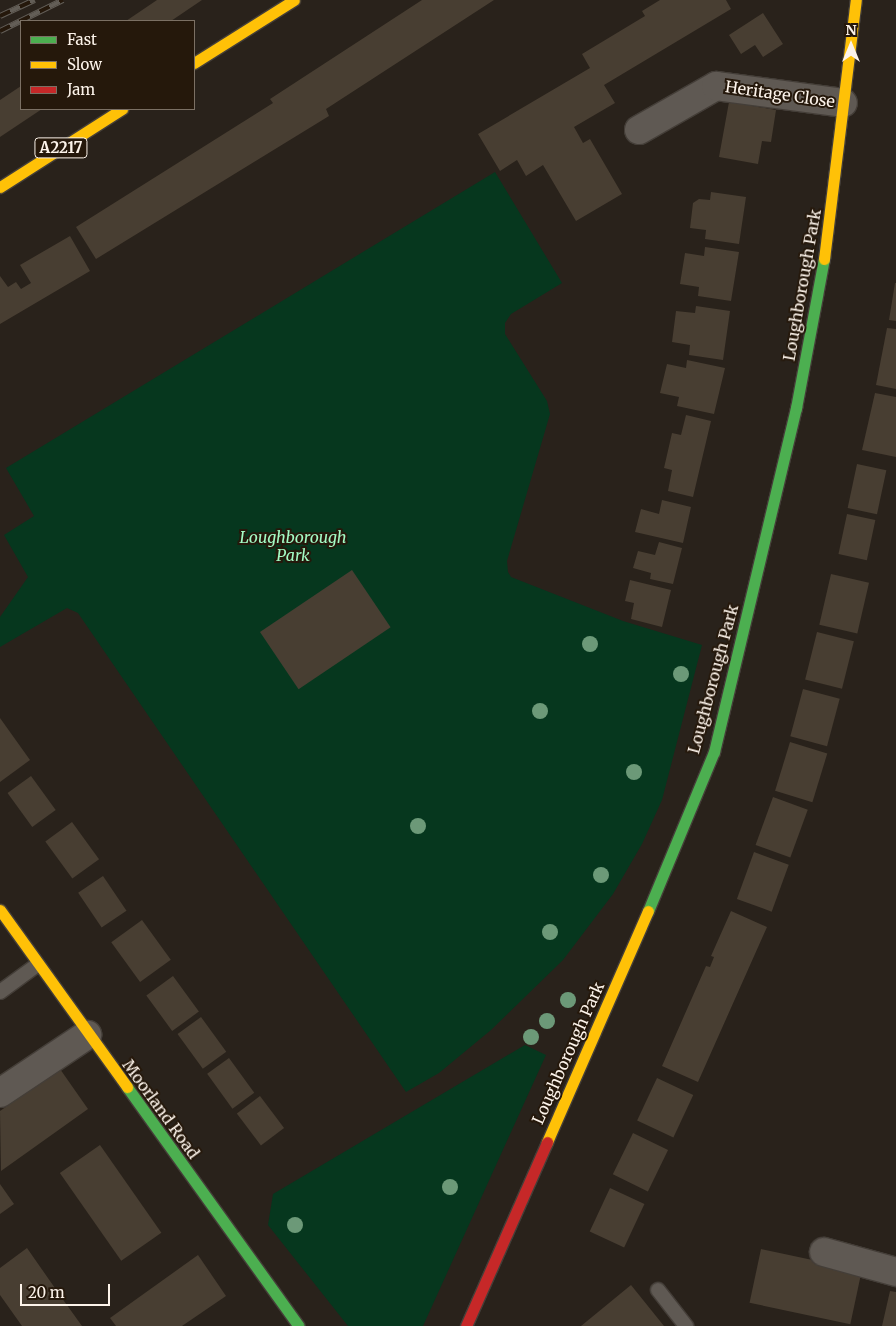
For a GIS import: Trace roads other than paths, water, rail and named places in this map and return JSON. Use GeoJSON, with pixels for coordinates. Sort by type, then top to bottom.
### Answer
{"type":"FeatureCollection","features":[{"type":"Feature","properties":{"kind":"street"},"geometry":{"type":"LineString","coordinates":[[195,62],[294,0]]}},
{"type":"Feature","properties":{"kind":"street","name":"Loughborough Park"},"geometry":{"type":"LineString","coordinates":[[466,1326],[629,955],[714,752],[796,408],[831,224],[856,0]]}},
{"type":"Feature","properties":{"kind":"street","name":"Heritage Close"},"geometry":{"type":"LineString","coordinates":[[638,130],[716,86],[843,103]]}},
{"type":"Feature","properties":{"kind":"street","name":"A2217"},"geometry":{"type":"LineString","coordinates":[[0,187],[120,110]]}},
{"type":"Feature","properties":{"kind":"street","name":"Moorland Road"},"geometry":{"type":"LineString","coordinates":[[0,910],[87,1035],[298,1326]]}},
{"type":"Feature","properties":{"kind":"street"},"geometry":{"type":"LineString","coordinates":[[0,1093],[87,1035]]}},
{"type":"Feature","properties":{"kind":"street"},"geometry":{"type":"LineString","coordinates":[[824,1252],[896,1272]]}},
{"type":"Feature","properties":{"kind":"lane"},"geometry":{"type":"LineString","coordinates":[[0,992],[37,965]]}},
{"type":"Feature","properties":{"kind":"lane"},"geometry":{"type":"LineString","coordinates":[[658,1290],[686,1326]]}},
{"type":"Feature","properties":{"kind":"railway"},"geometry":{"type":"LineString","coordinates":[[0,16],[34,0]]}},
{"type":"Feature","properties":{"kind":"railway"},"geometry":{"type":"LineString","coordinates":[[22,20],[63,0]]}},
{"type":"Feature","properties":{"kind":"railway"},"geometry":{"type":"LineString","coordinates":[[0,31],[20,21]]}}]}
